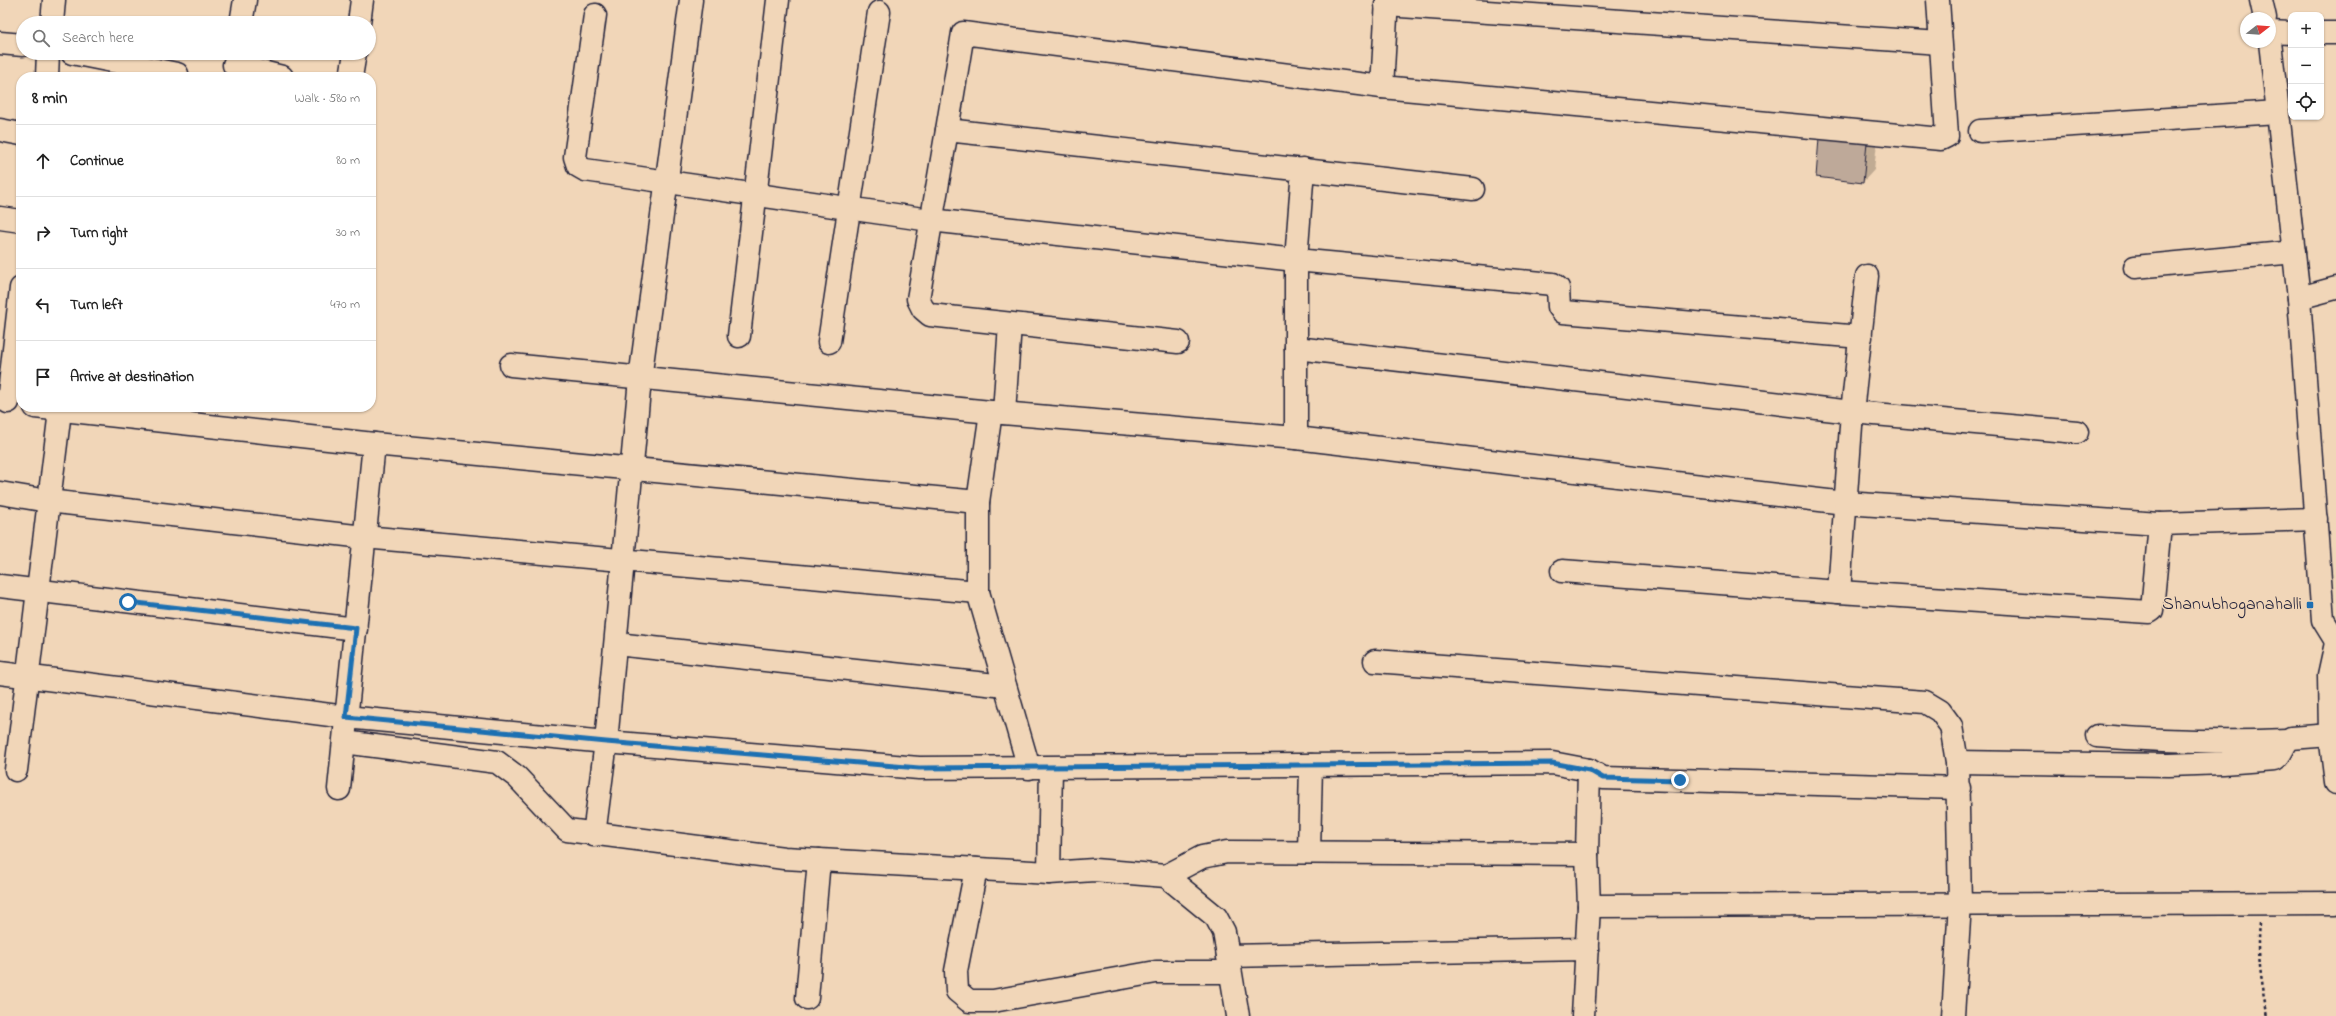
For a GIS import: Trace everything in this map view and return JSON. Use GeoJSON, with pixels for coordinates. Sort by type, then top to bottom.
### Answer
{"type":"FeatureCollection","features":[{"type":"Feature","properties":{"kind":"street"},"geometry":{"type":"LineString","coordinates":[[53,16],[54,0]]}},
{"type":"Feature","properties":{"kind":"street"},"geometry":{"type":"LineString","coordinates":[[243,16],[246,0]]}},
{"type":"Feature","properties":{"kind":"street"},"geometry":{"type":"LineString","coordinates":[[360,16],[362,0]]}},
{"type":"Feature","properties":{"kind":"street"},"geometry":{"type":"LineString","coordinates":[[594,835],[606,742],[616,644],[640,379],[665,182],[691,0]]}},
{"type":"Feature","properties":{"kind":"street"},"geometry":{"type":"LineString","coordinates":[[738,336],[756,196],[778,0]]}},
{"type":"Feature","properties":{"kind":"street"},"geometry":{"type":"LineString","coordinates":[[1178,342],[930,315],[923,309],[918,299],[962,34],[1382,87],[1941,139],[1947,136],[1938,0]]}},
{"type":"Feature","properties":{"kind":"street"},"geometry":{"type":"LineString","coordinates":[[2261,0],[2264,12]]}},
{"type":"Feature","properties":{"kind":"street"},"geometry":{"type":"LineString","coordinates":[[1382,87],[1387,3],[1940,43]]}},
{"type":"Feature","properties":{"kind":"street"},"geometry":{"type":"LineString","coordinates":[[829,342],[847,209],[879,12]]}},
{"type":"Feature","properties":{"kind":"street"},"geometry":{"type":"LineString","coordinates":[[595,15],[575,157],[578,166],[586,170],[756,196],[930,220],[1296,260],[1553,284],[1558,288],[1559,307],[1563,312],[1861,337]]}},
{"type":"Feature","properties":{"kind":"street"},"geometry":{"type":"LineString","coordinates":[[2276,32],[2288,33]]}},
{"type":"Feature","properties":{"kind":"street"},"geometry":{"type":"LineString","coordinates":[[2324,33],[2336,33]]}},
{"type":"Feature","properties":{"kind":"street"},"geometry":{"type":"LineString","coordinates":[[0,43],[16,44]]}},
{"type":"Feature","properties":{"kind":"street"},"geometry":{"type":"LineString","coordinates":[[2271,48],[2299,298],[2323,620],[2336,642],[2328,675],[2330,735],[2336,783]]}},
{"type":"Feature","properties":{"kind":"street"},"geometry":{"type":"LineString","coordinates":[[48,60],[48,72]]}},
{"type":"Feature","properties":{"kind":"street"},"geometry":{"type":"LineString","coordinates":[[107,60],[166,72]]}},
{"type":"Feature","properties":{"kind":"street"},"geometry":{"type":"LineString","coordinates":[[352,72],[354,60]]}},
{"type":"Feature","properties":{"kind":"street"},"geometry":{"type":"LineString","coordinates":[[234,65],[262,72]]}},
{"type":"Feature","properties":{"kind":"street"},"geometry":{"type":"LineString","coordinates":[[1980,131],[2278,112]]}},
{"type":"Feature","properties":{"kind":"street"},"geometry":{"type":"LineString","coordinates":[[0,130],[16,133]]}},
{"type":"Feature","properties":{"kind":"street"},"geometry":{"type":"LineString","coordinates":[[947,130],[1473,189]]}},
{"type":"Feature","properties":{"kind":"street"},"geometry":{"type":"LineString","coordinates":[[1296,438],[1296,260],[1303,169]]}},
{"type":"Feature","properties":{"kind":"street"},"geometry":{"type":"LineString","coordinates":[[0,218],[16,220]]}},
{"type":"Feature","properties":{"kind":"street"},"geometry":{"type":"LineString","coordinates":[[2135,267],[2294,252]]}},
{"type":"Feature","properties":{"kind":"street"},"geometry":{"type":"LineString","coordinates":[[1838,592],[1852,412],[1867,276]]}},
{"type":"Feature","properties":{"kind":"street"},"geometry":{"type":"LineString","coordinates":[[2299,298],[2336,288]]}},
{"type":"Feature","properties":{"kind":"street"},"geometry":{"type":"LineString","coordinates":[[10,403],[15,300]]}},
{"type":"Feature","properties":{"kind":"street"},"geometry":{"type":"LineString","coordinates":[[1010,324],[997,412],[978,502],[978,592],[1029,768]]}},
{"type":"Feature","properties":{"kind":"street"},"geometry":{"type":"LineString","coordinates":[[1296,348],[1852,412],[2077,432]]}},
{"type":"Feature","properties":{"kind":"street"},"geometry":{"type":"LineString","coordinates":[[511,365],[640,379],[1296,438],[1845,503],[2160,524],[2316,519]]}},
{"type":"Feature","properties":{"kind":"street"},"geometry":{"type":"LineString","coordinates":[[16,770],[60,412]]}},
{"type":"Feature","properties":{"kind":"street"},"geometry":{"type":"LineString","coordinates":[[70,412],[374,444],[978,502]]}},
{"type":"Feature","properties":{"kind":"street"},"geometry":{"type":"LineString","coordinates":[[339,789],[374,444]]}},
{"type":"Feature","properties":{"kind":"street"},"geometry":{"type":"LineString","coordinates":[[0,493],[364,537],[978,592]]}},
{"type":"Feature","properties":{"kind":"street"},"geometry":{"type":"LineString","coordinates":[[1562,571],[1838,592],[2148,612],[2152,610],[2160,524]]}},
{"type":"Feature","properties":{"kind":"street"},"geometry":{"type":"LineString","coordinates":[[0,586],[37,592],[356,628]]}},
{"type":"Feature","properties":{"kind":"street"},"geometry":{"type":"LineString","coordinates":[[616,644],[1005,686]]}},
{"type":"Feature","properties":{"kind":"street"},"geometry":{"type":"LineString","coordinates":[[1375,661],[1925,702],[1940,711],[1952,726],[1959,788],[1960,903],[1953,1016]]}},
{"type":"Feature","properties":{"kind":"street"},"geometry":{"type":"LineString","coordinates":[[0,673],[346,717],[606,742],[919,768],[1552,763],[1589,770],[1603,778],[1959,788]]}},
{"type":"Feature","properties":{"kind":"street"},"geometry":{"type":"LineString","coordinates":[[2097,736],[2176,742],[2229,743],[2287,740],[2291,738],[2330,735]]}},
{"type":"Feature","properties":{"kind":"street"},"geometry":{"type":"LineString","coordinates":[[1957,762],[2222,763],[2275,759],[2280,755],[2287,740]]}},
{"type":"Feature","properties":{"kind":"street"},"geometry":{"type":"LineString","coordinates":[[344,742],[497,762],[517,777],[566,830],[594,835],[784,858],[1049,873],[1094,870],[1166,876],[1202,857],[1227,852],[1587,854]]}},
{"type":"Feature","properties":{"kind":"street"},"geometry":{"type":"LineString","coordinates":[[1309,852],[1311,765]]}},
{"type":"Feature","properties":{"kind":"street"},"geometry":{"type":"LineString","coordinates":[[1049,873],[1050,768]]}},
{"type":"Feature","properties":{"kind":"street"},"geometry":{"type":"LineString","coordinates":[[1583,1016],[1590,906],[1587,854],[1589,770]]}},
{"type":"Feature","properties":{"kind":"street"},"geometry":{"type":"LineString","coordinates":[[807,998],[819,860]]}},
{"type":"Feature","properties":{"kind":"street"},"geometry":{"type":"LineString","coordinates":[[976,869],[956,972],[957,991],[969,1002],[993,1001],[1156,972],[1229,964],[1587,949]]}},
{"type":"Feature","properties":{"kind":"street"},"geometry":{"type":"LineString","coordinates":[[1166,876],[1216,917],[1224,932],[1238,1016]]}},
{"type":"Feature","properties":{"kind":"street"},"geometry":{"type":"LineString","coordinates":[[1590,906],[1960,903],[2260,905],[2336,903]]}},
{"type":"Feature","properties":{"kind":"path"},"geometry":{"type":"LineString","coordinates":[[2260,905],[2256,950],[2260,986],[2268,1016]]}},
{"type":"Feature","properties":{"kind":"building"},"geometry":{"type":"Polygon","coordinates":[[[1819,138],[1867,143],[1863,183],[1816,177],[1819,138]]]}},
{"type":"Feature","properties":{"kind":"place","name":"Shanubhoganahalli"},"geometry":{"type":"Point","coordinates":[2310,605]}},
{"type":"Feature","properties":{"kind":"route"},"geometry":{"type":"LineString","coordinates":[[128,602],[356,628],[346,717],[606,742],[919,768],[1552,763],[1589,770],[1603,778],[1680,780]]}}]}
